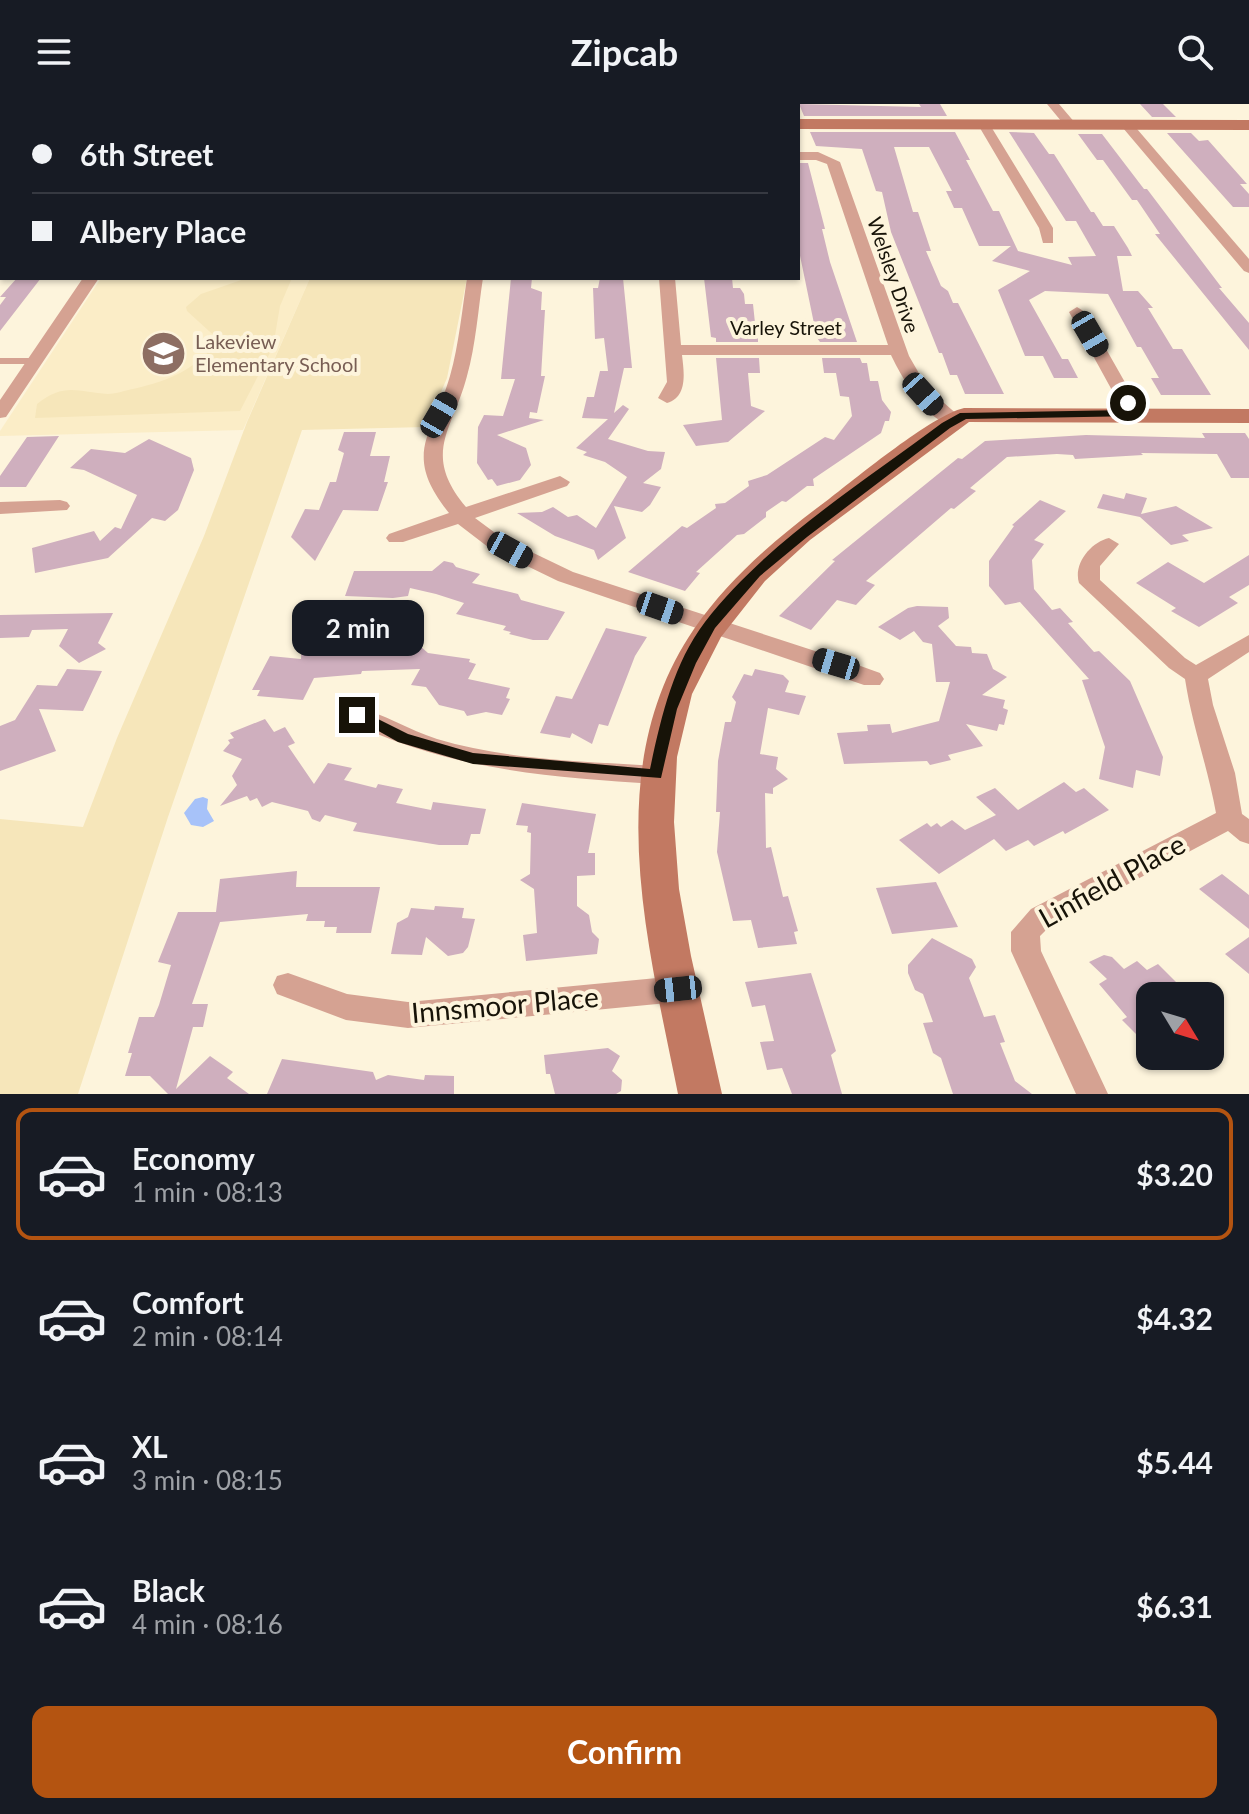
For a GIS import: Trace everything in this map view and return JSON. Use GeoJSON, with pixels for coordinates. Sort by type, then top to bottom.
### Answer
{"type":"FeatureCollection","features":[{"type":"Feature","properties":{"kind":"street"},"geometry":{"type":"LineString","coordinates":[[1053,104],[1070,124]]}},
{"type":"Feature","properties":{"kind":"street"},"geometry":{"type":"LineString","coordinates":[[983,123],[1046,228],[1048,240]]}},
{"type":"Feature","properties":{"kind":"street"},"geometry":{"type":"LineString","coordinates":[[800,124],[1249,125]]}},
{"type":"Feature","properties":{"kind":"street"},"geometry":{"type":"LineString","coordinates":[[1127,125],[1249,268]]}},
{"type":"Feature","properties":{"kind":"street","name":"Welsley Drive"},"geometry":{"type":"LineString","coordinates":[[800,156],[818,156],[833,162],[897,350],[916,386],[938,411],[953,420]]}},
{"type":"Feature","properties":{"kind":"street"},"geometry":{"type":"LineString","coordinates":[[0,413],[90,280]]}},
{"type":"Feature","properties":{"kind":"street"},"geometry":{"type":"LineString","coordinates":[[475,280],[459,374],[438,418],[433,444],[437,476],[463,516],[484,534],[529,561],[710,626],[836,664],[872,679]]}},
{"type":"Feature","properties":{"kind":"street"},"geometry":{"type":"LineString","coordinates":[[667,280],[676,382],[667,398]]}},
{"type":"Feature","properties":{"kind":"street"},"geometry":{"type":"LineString","coordinates":[[1077,312],[1134,414]]}},
{"type":"Feature","properties":{"kind":"street","name":"Varley Street"},"geometry":{"type":"LineString","coordinates":[[674,350],[897,350]]}},
{"type":"Feature","properties":{"kind":"street"},"geometry":{"type":"LineString","coordinates":[[700,1094],[655,855],[656,775],[670,709],[689,663],[710,626],[777,555],[953,420],[968,414],[1249,416]]}},
{"type":"Feature","properties":{"kind":"street"},"geometry":{"type":"LineString","coordinates":[[396,538],[560,482]]}},
{"type":"Feature","properties":{"kind":"street"},"geometry":{"type":"LineString","coordinates":[[0,508],[60,506]]}},
{"type":"Feature","properties":{"kind":"street"},"geometry":{"type":"LineString","coordinates":[[1109,544],[1087,568],[1086,576],[1095,591],[1196,676],[1201,705],[1240,826]]}},
{"type":"Feature","properties":{"kind":"street"},"geometry":{"type":"LineString","coordinates":[[1196,676],[1249,642]]}},
{"type":"Feature","properties":{"kind":"street"},"geometry":{"type":"LineString","coordinates":[[357,715],[403,738],[473,759],[656,775]]}},
{"type":"Feature","properties":{"kind":"street","name":"Linfield Place"},"geometry":{"type":"LineString","coordinates":[[1092,1094],[1026,951],[1025,932],[1041,917],[1240,826]]}},
{"type":"Feature","properties":{"kind":"street","name":"Innsmoor Place"},"geometry":{"type":"LineString","coordinates":[[288,985],[346,1007],[408,1015],[678,989]]}},
{"type":"Feature","properties":{"kind":"lane"},"geometry":{"type":"LineString","coordinates":[[0,361],[35,361]]}},
{"type":"Feature","properties":{"kind":"shaded area","name":"Lakeview Elementary School"},"geometry":{"type":"Polygon","coordinates":[[[100,280],[309,280],[243,430],[0,436],[0,431],[100,280]]]}},
{"type":"Feature","properties":{"kind":"shaded area"},"geometry":{"type":"Polygon","coordinates":[[[241,280],[291,280],[280,306],[273,347],[240,411],[35,418],[37,404],[55,393],[71,390],[114,393],[160,382],[200,360],[220,341],[187,311],[186,307],[201,294],[241,280]]]}},
{"type":"Feature","properties":{"kind":"shaded area"},"geometry":{"type":"Polygon","coordinates":[[[309,280],[467,280],[447,378],[426,427],[302,430],[168,817],[78,1094],[0,1094],[0,819],[83,827],[117,738],[204,536],[247,422],[309,280]]]}},
{"type":"Feature","properties":{"kind":"water"},"geometry":{"type":"Polygon","coordinates":[[[195,799],[208,799],[207,809],[214,821],[203,827],[191,825],[184,813],[195,799]]]}},
{"type":"Feature","properties":{"kind":"building"},"geometry":{"type":"Polygon","coordinates":[[[800,104],[921,107],[919,104],[940,104],[947,116],[804,116],[800,104]]]}},
{"type":"Feature","properties":{"kind":"building"},"geometry":{"type":"Polygon","coordinates":[[[1140,104],[1163,104],[1176,117],[1152,117],[1140,104]]]}},
{"type":"Feature","properties":{"kind":"building"},"geometry":{"type":"Polygon","coordinates":[[[810,132],[955,132],[993,211],[999,211],[1018,251],[1072,265],[1068,257],[1096,256],[1076,221],[1066,221],[1009,132],[1034,133],[1049,154],[1054,154],[1091,212],[1103,226],[1114,226],[1128,248],[1132,256],[1117,256],[1123,291],[1138,291],[1153,308],[1148,308],[1173,349],[1182,349],[1211,395],[1161,395],[1151,378],[1159,378],[1141,347],[1137,347],[1108,294],[1045,291],[1029,300],[1062,359],[1068,359],[1078,378],[1054,378],[1043,356],[1025,356],[998,290],[1030,271],[992,261],[1011,246],[979,246],[962,208],[954,208],[946,191],[952,191],[929,147],[894,147],[913,212],[918,212],[931,251],[926,251],[941,286],[948,291],[953,303],[958,303],[1004,394],[965,394],[957,375],[950,375],[942,353],[939,353],[891,232],[882,192],[876,191],[862,149],[816,146],[810,132]]]}},
{"type":"Feature","properties":{"kind":"building"},"geometry":{"type":"Polygon","coordinates":[[[1167,133],[1191,133],[1199,141],[1208,140],[1247,184],[1240,184],[1249,194],[1249,207],[1233,207],[1167,133]]]}},
{"type":"Feature","properties":{"kind":"building"},"geometry":{"type":"Polygon","coordinates":[[[1078,134],[1102,134],[1147,189],[1222,288],[1219,288],[1249,323],[1249,350],[1155,234],[1160,234],[1137,200],[1132,200],[1103,160],[1097,160],[1078,134]]]}},
{"type":"Feature","properties":{"kind":"building"},"geometry":{"type":"Polygon","coordinates":[[[800,163],[808,163],[830,262],[857,342],[820,342],[800,256],[800,163]]]}},
{"type":"Feature","properties":{"kind":"building"},"geometry":{"type":"Polygon","coordinates":[[[15,280],[39,280],[0,331],[0,305],[6,297],[0,297],[15,280]]]}},
{"type":"Feature","properties":{"kind":"building"},"geometry":{"type":"Polygon","coordinates":[[[511,280],[532,280],[531,288],[542,292],[541,310],[545,310],[541,376],[545,376],[537,413],[530,412],[529,418],[544,420],[497,435],[526,448],[531,465],[520,480],[497,486],[492,479],[488,480],[477,463],[478,427],[484,415],[503,416],[515,379],[501,379],[511,280]]]}},
{"type":"Feature","properties":{"kind":"building"},"geometry":{"type":"Polygon","coordinates":[[[600,280],[623,280],[632,368],[624,368],[614,413],[623,405],[629,409],[608,439],[648,451],[665,452],[661,469],[643,483],[661,487],[650,505],[642,512],[614,506],[626,538],[598,560],[594,550],[555,536],[517,513],[542,512],[553,507],[568,517],[577,515],[596,528],[627,477],[605,462],[583,455],[587,452],[576,448],[608,419],[582,418],[587,397],[594,397],[600,371],[608,371],[604,338],[595,339],[593,288],[598,288],[600,280]]]}},
{"type":"Feature","properties":{"kind":"building"},"geometry":{"type":"Polygon","coordinates":[[[704,280],[732,280],[733,288],[740,288],[744,294],[745,304],[753,304],[755,323],[764,323],[766,338],[758,338],[758,342],[716,342],[716,338],[711,337],[704,280]]]}},
{"type":"Feature","properties":{"kind":"building"},"geometry":{"type":"Polygon","coordinates":[[[716,358],[759,358],[760,373],[748,373],[751,406],[765,411],[728,442],[696,446],[683,425],[722,420],[716,358]]]}},
{"type":"Feature","properties":{"kind":"building"},"geometry":{"type":"Polygon","coordinates":[[[822,358],[860,358],[862,363],[867,363],[870,381],[878,381],[882,400],[891,412],[881,433],[813,479],[814,486],[807,486],[786,502],[782,501],[744,534],[737,535],[696,572],[700,573],[685,591],[628,572],[682,526],[687,528],[716,508],[715,504],[725,503],[749,486],[748,481],[767,475],[825,437],[834,440],[852,416],[849,397],[840,396],[836,373],[824,373],[822,358]]]}},
{"type":"Feature","properties":{"kind":"building"},"geometry":{"type":"Polygon","coordinates":[[[344,432],[376,432],[370,456],[390,456],[384,482],[388,482],[378,511],[343,510],[315,561],[291,537],[305,509],[319,510],[330,482],[336,482],[344,453],[338,450],[344,432]]]}},
{"type":"Feature","properties":{"kind":"building"},"geometry":{"type":"Polygon","coordinates":[[[1202,433],[1245,433],[1249,439],[1249,478],[1231,478],[1217,454],[1141,453],[1143,455],[1075,459],[1073,455],[1057,454],[1007,457],[970,488],[976,491],[954,509],[951,508],[866,581],[875,585],[856,605],[837,600],[811,630],[779,616],[835,561],[832,560],[958,458],[962,459],[985,441],[1086,435],[1205,438],[1202,433]]]}},
{"type":"Feature","properties":{"kind":"building"},"geometry":{"type":"Polygon","coordinates":[[[59,436],[26,487],[0,487],[0,476],[27,437],[59,436]]]}},
{"type":"Feature","properties":{"kind":"building"},"geometry":{"type":"Polygon","coordinates":[[[149,439],[191,458],[194,470],[178,510],[165,521],[152,518],[108,558],[35,573],[32,548],[94,531],[100,541],[115,527],[121,529],[137,495],[84,470],[70,468],[91,449],[125,453],[149,439]]]}},
{"type":"Feature","properties":{"kind":"building"},"geometry":{"type":"Polygon","coordinates":[[[1126,493],[1147,498],[1141,514],[1176,506],[1213,528],[1182,535],[1189,541],[1171,545],[1140,517],[1097,508],[1103,494],[1124,499],[1126,493]]]}},
{"type":"Feature","properties":{"kind":"building"},"geometry":{"type":"Polygon","coordinates":[[[1040,500],[1066,511],[1034,540],[1044,544],[1032,560],[1034,589],[1052,610],[1060,608],[1073,622],[1068,623],[1094,652],[1099,651],[1130,681],[1163,757],[1160,776],[1136,770],[1133,788],[1099,779],[1105,747],[1082,680],[1089,679],[1020,602],[1005,605],[989,586],[989,561],[1012,525],[1040,500]]]}},
{"type":"Feature","properties":{"kind":"building"},"geometry":{"type":"Polygon","coordinates":[[[1249,555],[1249,585],[1229,597],[1238,603],[1199,627],[1171,611],[1176,608],[1136,583],[1168,562],[1204,583],[1249,555]]]}},
{"type":"Feature","properties":{"kind":"building"},"geometry":{"type":"Polygon","coordinates":[[[444,561],[480,574],[472,583],[518,594],[521,600],[565,612],[548,640],[533,640],[509,634],[511,632],[503,630],[506,626],[456,614],[464,603],[436,594],[410,588],[408,596],[393,598],[345,596],[354,571],[432,571],[444,561]]]}},
{"type":"Feature","properties":{"kind":"building"},"geometry":{"type":"Polygon","coordinates":[[[948,607],[949,618],[938,626],[956,646],[971,647],[972,653],[987,654],[993,669],[1007,677],[982,695],[1005,700],[1003,708],[1008,710],[1004,725],[999,724],[997,731],[966,724],[983,746],[948,755],[951,760],[930,765],[927,761],[844,764],[837,733],[868,731],[867,725],[890,724],[892,733],[939,721],[950,682],[936,682],[932,644],[923,642],[914,631],[900,640],[878,627],[908,608],[948,607]]]}},
{"type":"Feature","properties":{"kind":"building"},"geometry":{"type":"Polygon","coordinates":[[[113,613],[98,643],[106,649],[79,663],[59,646],[68,629],[32,630],[29,637],[0,638],[0,615],[113,613]]]}},
{"type":"Feature","properties":{"kind":"building"},"geometry":{"type":"Polygon","coordinates":[[[606,628],[647,637],[635,656],[608,726],[599,724],[592,744],[572,733],[570,738],[540,733],[556,696],[572,699],[606,628]]]}},
{"type":"Feature","properties":{"kind":"building"},"geometry":{"type":"Polygon","coordinates":[[[398,634],[398,637],[419,637],[420,646],[428,653],[470,659],[469,662],[476,664],[468,679],[510,688],[506,698],[510,699],[502,715],[486,712],[467,716],[464,711],[439,705],[426,687],[411,685],[420,669],[362,671],[361,674],[314,678],[303,700],[257,696],[260,690],[252,690],[270,656],[301,659],[302,640],[331,635],[398,634]]]}},
{"type":"Feature","properties":{"kind":"building"},"geometry":{"type":"Polygon","coordinates":[[[67,669],[102,671],[83,711],[39,709],[56,751],[0,771],[0,726],[15,720],[37,685],[57,686],[67,669]]]}},
{"type":"Feature","properties":{"kind":"building"},"geometry":{"type":"Polygon","coordinates":[[[755,669],[783,675],[789,681],[785,692],[806,696],[799,715],[768,708],[760,754],[778,757],[776,769],[788,779],[773,788],[773,794],[765,793],[766,848],[771,847],[783,897],[788,896],[798,931],[794,932],[797,944],[758,948],[751,920],[733,921],[717,852],[720,812],[716,812],[718,761],[725,722],[731,722],[736,702],[732,697],[744,674],[752,676],[755,669]]]}},
{"type":"Feature","properties":{"kind":"building"},"geometry":{"type":"Polygon","coordinates":[[[265,719],[274,732],[285,727],[295,743],[288,746],[314,784],[328,763],[352,768],[344,780],[376,788],[378,784],[403,789],[396,803],[431,810],[433,802],[486,809],[480,834],[471,834],[468,845],[439,845],[353,831],[357,823],[325,815],[320,822],[312,819],[308,811],[272,802],[262,807],[257,798],[250,801],[247,796],[220,806],[237,785],[232,776],[242,759],[223,751],[230,743],[228,740],[234,738],[230,733],[265,719]]]}},
{"type":"Feature","properties":{"kind":"building"},"geometry":{"type":"Polygon","coordinates":[[[1064,782],[1076,792],[1084,788],[1109,810],[1065,834],[1063,831],[1034,846],[1028,840],[1006,851],[994,839],[939,874],[899,840],[927,823],[931,827],[937,823],[941,827],[952,820],[965,830],[996,815],[976,797],[995,788],[1018,810],[1064,782]]]}},
{"type":"Feature","properties":{"kind":"building"},"geometry":{"type":"Polygon","coordinates":[[[522,803],[596,814],[588,853],[595,853],[595,875],[577,876],[577,906],[589,915],[592,932],[599,939],[597,954],[526,961],[523,935],[537,933],[534,889],[520,880],[530,874],[531,833],[527,832],[528,826],[516,825],[522,803]]]}},
{"type":"Feature","properties":{"kind":"building"},"geometry":{"type":"Polygon","coordinates":[[[297,871],[296,887],[380,887],[371,933],[336,933],[337,927],[324,927],[325,921],[306,921],[308,914],[220,922],[192,1004],[208,1004],[203,1027],[193,1027],[176,1089],[210,1056],[233,1072],[227,1078],[249,1094],[168,1094],[150,1076],[125,1076],[139,1017],[154,1017],[159,1005],[171,965],[158,962],[178,912],[216,912],[220,879],[297,871]]]}},
{"type":"Feature","properties":{"kind":"building"},"geometry":{"type":"Polygon","coordinates":[[[1222,874],[1249,895],[1249,929],[1199,889],[1222,874]]]}},
{"type":"Feature","properties":{"kind":"building"},"geometry":{"type":"Polygon","coordinates":[[[936,882],[958,927],[892,934],[876,888],[936,882]]]}},
{"type":"Feature","properties":{"kind":"building"},"geometry":{"type":"Polygon","coordinates":[[[435,906],[464,908],[462,918],[475,919],[468,947],[463,953],[448,956],[426,937],[422,955],[391,954],[397,923],[408,917],[411,908],[434,910],[435,906]]]}},
{"type":"Feature","properties":{"kind":"building"},"geometry":{"type":"Polygon","coordinates":[[[1249,937],[1249,974],[1225,954],[1249,937]]]}},
{"type":"Feature","properties":{"kind":"building"},"geometry":{"type":"Polygon","coordinates":[[[932,938],[972,959],[976,967],[969,978],[984,1017],[995,1015],[1005,1042],[1000,1043],[1015,1081],[1032,1094],[953,1094],[941,1058],[933,1053],[923,1023],[933,1022],[923,994],[915,990],[908,973],[908,965],[932,938]]]}},
{"type":"Feature","properties":{"kind":"building"},"geometry":{"type":"Polygon","coordinates":[[[1104,955],[1112,957],[1124,969],[1137,961],[1147,970],[1158,964],[1176,982],[1136,982],[1136,1034],[1122,1020],[1127,1017],[1099,984],[1107,979],[1089,962],[1104,955]]]}},
{"type":"Feature","properties":{"kind":"building"},"geometry":{"type":"Polygon","coordinates":[[[811,973],[836,1051],[831,1055],[842,1094],[792,1094],[782,1068],[767,1070],[760,1042],[774,1041],[765,1005],[752,1007],[745,982],[811,973]]]}},
{"type":"Feature","properties":{"kind":"building"},"geometry":{"type":"Polygon","coordinates":[[[608,1048],[620,1056],[612,1071],[622,1080],[621,1091],[616,1094],[555,1094],[550,1074],[546,1074],[544,1055],[608,1048]]]}},
{"type":"Feature","properties":{"kind":"building"},"geometry":{"type":"Polygon","coordinates":[[[282,1059],[373,1072],[376,1080],[388,1075],[424,1080],[425,1075],[454,1076],[454,1094],[267,1094],[282,1059]]]}},
{"type":"Feature","properties":{"kind":"place","name":"Lakeview Elementary School"},"geometry":{"type":"Point","coordinates":[164,354]}},
{"type":"Feature","properties":{"kind":"route"},"geometry":{"type":"LineString","coordinates":[[357,715],[403,738],[473,759],[656,775],[670,709],[679,684],[710,626],[756,574],[803,534],[946,425],[964,415],[1134,414],[1128,403]]}}]}
